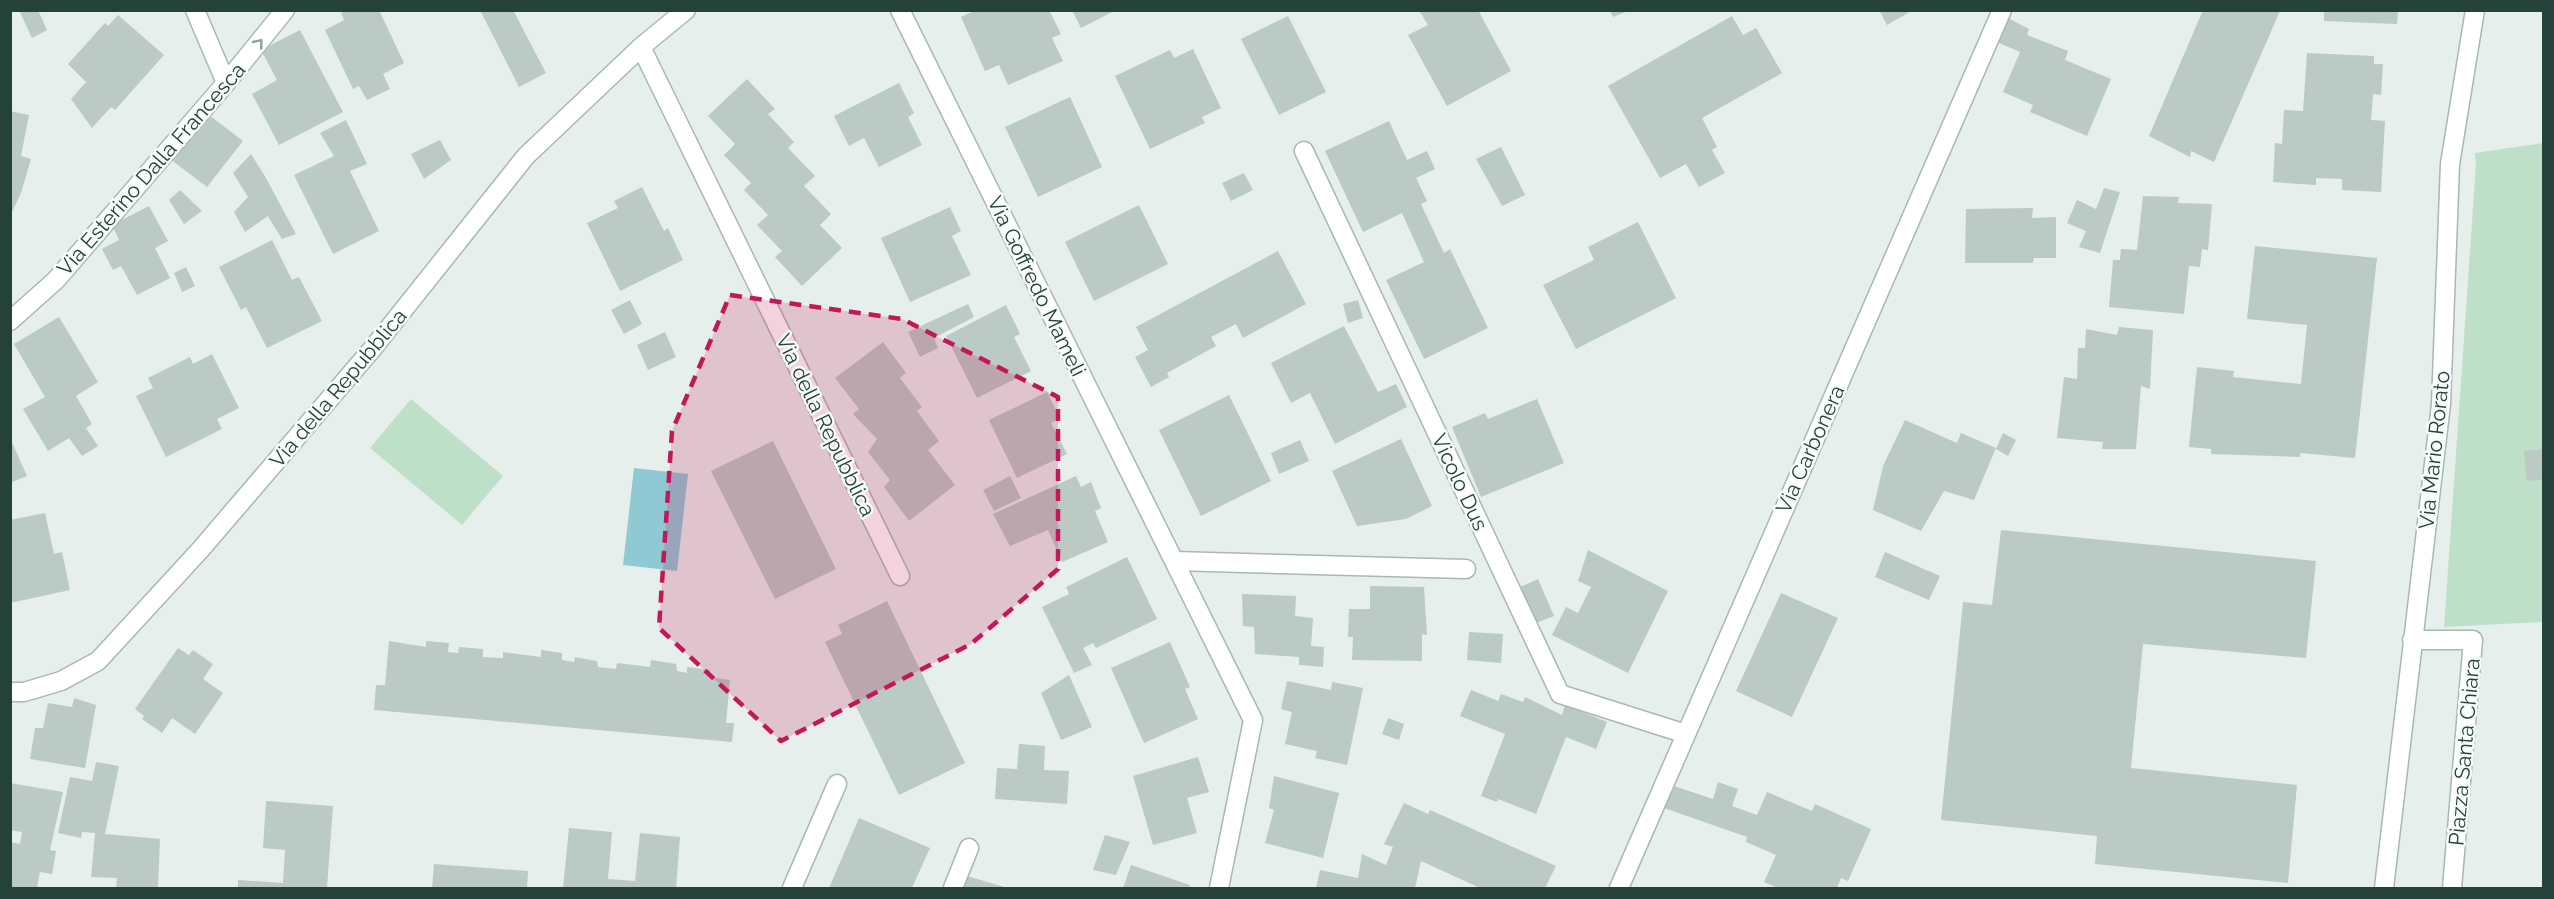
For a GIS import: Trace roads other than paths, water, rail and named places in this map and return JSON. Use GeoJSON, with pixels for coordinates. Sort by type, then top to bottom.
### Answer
{"type":"FeatureCollection","features":[{"type":"Feature","properties":{"kind":"street"},"geometry":{"type":"LineString","coordinates":[[195,10],[226,83]]}},
{"type":"Feature","properties":{"kind":"street","name":"Via Esterino Dalla Francesca"},"geometry":{"type":"LineString","coordinates":[[10,321],[56,280],[226,83],[285,10]]}},
{"type":"Feature","properties":{"kind":"street","name":"Via della Repubblica"},"geometry":{"type":"LineString","coordinates":[[11,692],[24,692],[61,681],[98,661],[201,549],[373,348],[526,156],[641,47],[686,10]]}},
{"type":"Feature","properties":{"kind":"street","name":"Via Goffredo Mameli"},"geometry":{"type":"LineString","coordinates":[[900,10],[1253,720],[1219,888]]}},
{"type":"Feature","properties":{"kind":"street","name":"Via Carbonera"},"geometry":{"type":"LineString","coordinates":[[1619,888],[2002,10]]}},
{"type":"Feature","properties":{"kind":"street","name":"Via Mario Rorato"},"geometry":{"type":"LineString","coordinates":[[2384,888],[2441,404],[2450,164],[2475,10]]}},
{"type":"Feature","properties":{"kind":"street","name":"Via della Repubblica"},"geometry":{"type":"LineString","coordinates":[[641,47],[900,576]]}},
{"type":"Feature","properties":{"kind":"street","name":"Vicolo Dus"},"geometry":{"type":"LineString","coordinates":[[1304,151],[1560,694],[1686,734]]}},
{"type":"Feature","properties":{"kind":"street"},"geometry":{"type":"LineString","coordinates":[[1174,561],[1466,568]]}},
{"type":"Feature","properties":{"kind":"street","name":"Piazza Santa Chiara"},"geometry":{"type":"LineString","coordinates":[[2412,640],[2473,640],[2452,888]]}},
{"type":"Feature","properties":{"kind":"street"},"geometry":{"type":"LineString","coordinates":[[792,888],[837,784]]}},
{"type":"Feature","properties":{"kind":"street"},"geometry":{"type":"LineString","coordinates":[[953,888],[969,848]]}},
{"type":"Feature","properties":{"kind":"water"},"geometry":{"type":"Polygon","coordinates":[[[634,468],[688,474],[677,571],[623,565],[634,468]]]}}]}
